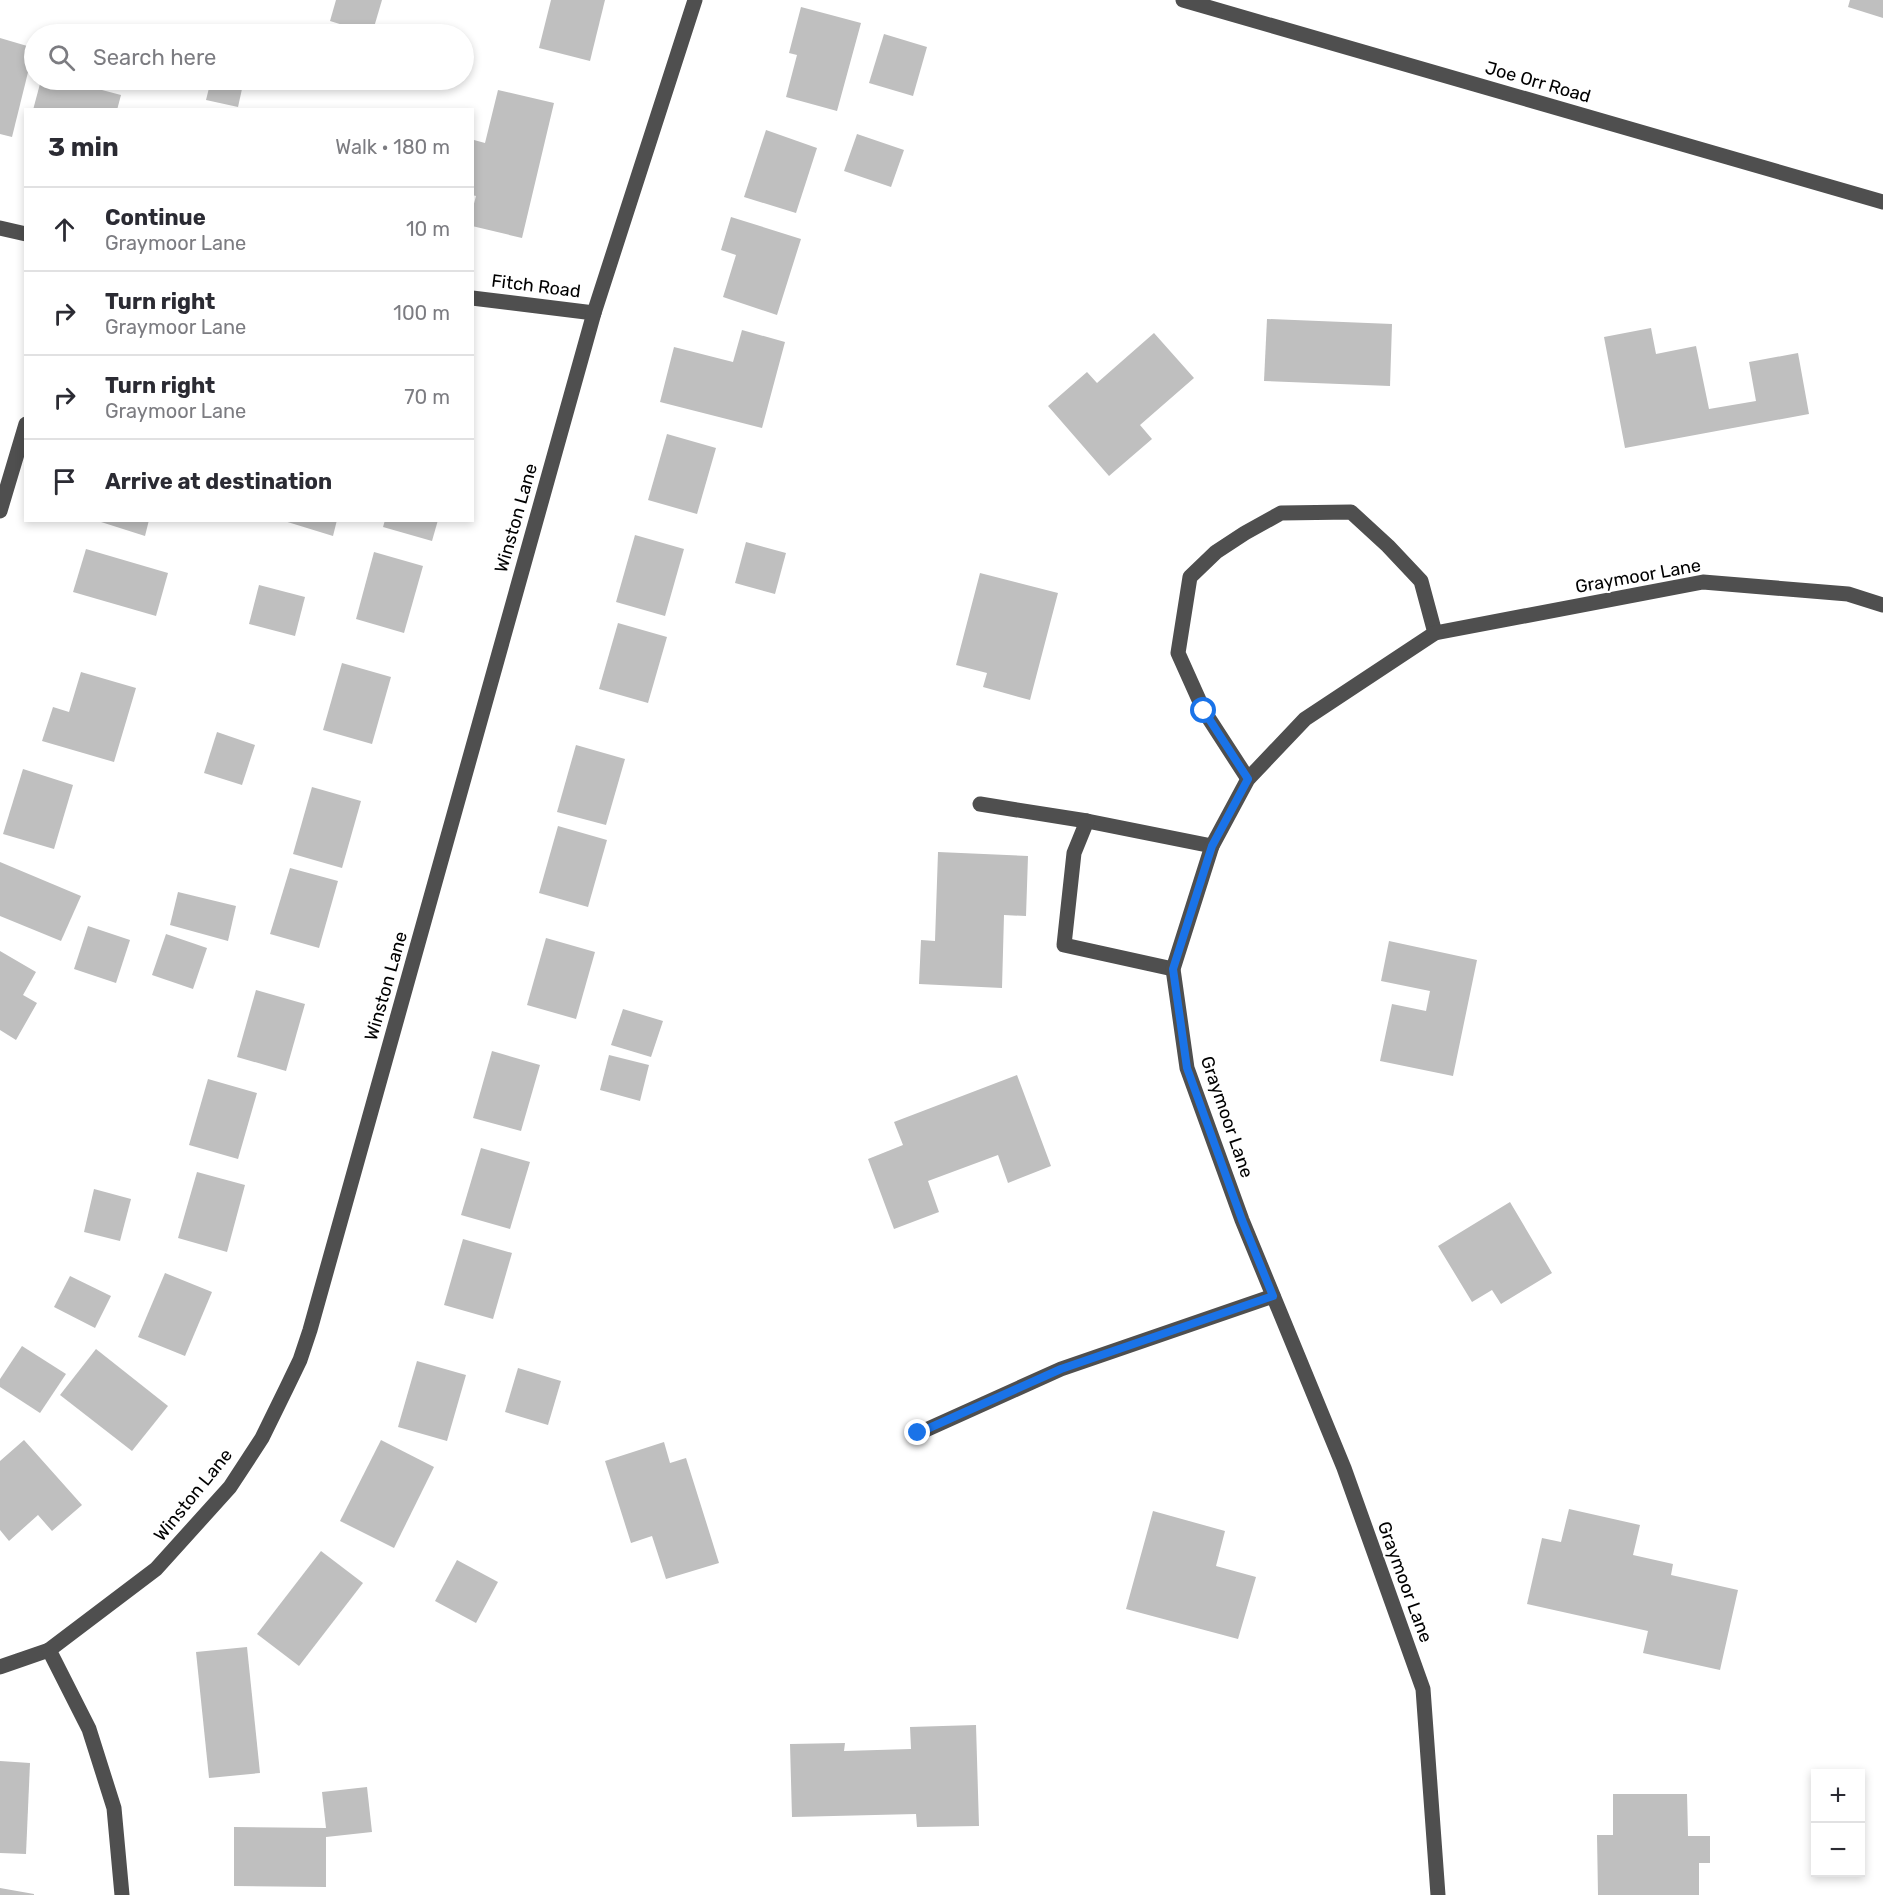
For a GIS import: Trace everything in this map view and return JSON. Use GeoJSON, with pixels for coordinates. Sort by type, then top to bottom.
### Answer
{"type":"FeatureCollection","features":[{"type":"Feature","properties":{"kind":"street","name":"Winston Lane"},"geometry":{"type":"LineString","coordinates":[[0,1667],[49,1650],[156,1569],[230,1487],[261,1438],[300,1360],[594,313],[695,0]]}},
{"type":"Feature","properties":{"kind":"street","name":"Joe Orr Road"},"geometry":{"type":"LineString","coordinates":[[1183,0],[1883,201]]}},
{"type":"Feature","properties":{"kind":"street"},"geometry":{"type":"LineString","coordinates":[[0,228],[24,234]]}},
{"type":"Feature","properties":{"kind":"street","name":"Fitch Road"},"geometry":{"type":"LineString","coordinates":[[474,298],[594,313]]}},
{"type":"Feature","properties":{"kind":"street"},"geometry":{"type":"LineString","coordinates":[[0,511],[24,431]]}},
{"type":"Feature","properties":{"kind":"street"},"geometry":{"type":"LineString","coordinates":[[1248,779],[1204,711],[1178,653],[1191,577],[1216,552],[1281,513],[1351,512],[1421,581],[1435,633]]}},
{"type":"Feature","properties":{"kind":"street","name":"Graymoor Lane"},"geometry":{"type":"LineString","coordinates":[[1438,1895],[1422,1689],[1344,1468],[1242,1220],[1187,1068],[1173,969],[1212,846],[1248,779],[1305,719],[1435,633],[1702,582],[1848,594],[1883,605]]}},
{"type":"Feature","properties":{"kind":"street"},"geometry":{"type":"LineString","coordinates":[[980,804],[1087,821],[1212,846]]}},
{"type":"Feature","properties":{"kind":"street"},"geometry":{"type":"LineString","coordinates":[[1087,821],[1074,853],[1064,945],[1173,969]]}},
{"type":"Feature","properties":{"kind":"street"},"geometry":{"type":"LineString","coordinates":[[918,1433],[1061,1369],[1273,1296]]}},
{"type":"Feature","properties":{"kind":"street"},"geometry":{"type":"LineString","coordinates":[[49,1650],[88,1729],[114,1808],[123,1895]]}},
{"type":"Feature","properties":{"kind":"building"},"geometry":{"type":"Polygon","coordinates":[[[336,0],[382,0],[375,24],[340,24],[330,21],[336,0]]]}},
{"type":"Feature","properties":{"kind":"building"},"geometry":{"type":"Polygon","coordinates":[[[551,0],[605,0],[590,61],[539,48],[551,0]]]}},
{"type":"Feature","properties":{"kind":"building"},"geometry":{"type":"Polygon","coordinates":[[[1850,0],[1883,0],[1883,18],[1848,7],[1850,0]]]}},
{"type":"Feature","properties":{"kind":"building"},"geometry":{"type":"Polygon","coordinates":[[[801,7],[861,23],[837,111],[786,97],[797,55],[789,53],[801,7]]]}},
{"type":"Feature","properties":{"kind":"building"},"geometry":{"type":"Polygon","coordinates":[[[884,34],[927,47],[913,96],[869,83],[884,34]]]}},
{"type":"Feature","properties":{"kind":"building"},"geometry":{"type":"Polygon","coordinates":[[[0,38],[24,45],[24,88],[12,137],[0,134],[0,38]]]}},
{"type":"Feature","properties":{"kind":"building"},"geometry":{"type":"Polygon","coordinates":[[[38,90],[102,90],[121,95],[118,108],[34,108],[38,90]]]}},
{"type":"Feature","properties":{"kind":"building"},"geometry":{"type":"Polygon","coordinates":[[[208,90],[242,90],[238,107],[206,100],[208,90]]]}},
{"type":"Feature","properties":{"kind":"building"},"geometry":{"type":"Polygon","coordinates":[[[498,90],[554,103],[522,238],[474,226],[476,196],[474,196],[474,140],[485,143],[498,90]]]}},
{"type":"Feature","properties":{"kind":"building"},"geometry":{"type":"Polygon","coordinates":[[[766,130],[817,148],[796,213],[744,197],[766,130]]]}},
{"type":"Feature","properties":{"kind":"building"},"geometry":{"type":"Polygon","coordinates":[[[857,134],[904,150],[891,187],[844,171],[857,134]]]}},
{"type":"Feature","properties":{"kind":"building"},"geometry":{"type":"Polygon","coordinates":[[[731,217],[801,239],[777,315],[723,297],[736,255],[721,250],[731,217]]]}},
{"type":"Feature","properties":{"kind":"building"},"geometry":{"type":"Polygon","coordinates":[[[1267,319],[1392,324],[1390,386],[1264,381],[1267,319]]]}},
{"type":"Feature","properties":{"kind":"building"},"geometry":{"type":"Polygon","coordinates":[[[1651,328],[1656,354],[1696,346],[1709,409],[1756,401],[1749,362],[1798,353],[1809,414],[1625,448],[1604,337],[1651,328]]]}},
{"type":"Feature","properties":{"kind":"building"},"geometry":{"type":"Polygon","coordinates":[[[742,330],[785,342],[762,428],[660,402],[674,347],[733,362],[742,330]]]}},
{"type":"Feature","properties":{"kind":"building"},"geometry":{"type":"Polygon","coordinates":[[[1154,333],[1194,378],[1140,425],[1152,439],[1109,476],[1048,406],[1087,372],[1097,383],[1154,333]]]}},
{"type":"Feature","properties":{"kind":"building"},"geometry":{"type":"Polygon","coordinates":[[[667,434],[716,448],[697,514],[648,500],[667,434]]]}},
{"type":"Feature","properties":{"kind":"building"},"geometry":{"type":"Polygon","coordinates":[[[101,522],[148,522],[145,536],[101,522]]]}},
{"type":"Feature","properties":{"kind":"building"},"geometry":{"type":"Polygon","coordinates":[[[288,522],[336,522],[333,536],[288,522]]]}},
{"type":"Feature","properties":{"kind":"building"},"geometry":{"type":"Polygon","coordinates":[[[384,522],[437,522],[432,541],[383,527],[384,522]]]}},
{"type":"Feature","properties":{"kind":"building"},"geometry":{"type":"Polygon","coordinates":[[[635,535],[684,549],[665,616],[616,602],[635,535]]]}},
{"type":"Feature","properties":{"kind":"building"},"geometry":{"type":"Polygon","coordinates":[[[746,542],[786,553],[775,594],[735,583],[746,542]]]}},
{"type":"Feature","properties":{"kind":"building"},"geometry":{"type":"Polygon","coordinates":[[[86,549],[168,573],[156,616],[73,592],[86,549]]]}},
{"type":"Feature","properties":{"kind":"building"},"geometry":{"type":"Polygon","coordinates":[[[374,552],[423,566],[404,633],[356,619],[374,552]]]}},
{"type":"Feature","properties":{"kind":"building"},"geometry":{"type":"Polygon","coordinates":[[[980,573],[1058,593],[1030,700],[983,687],[987,673],[956,665],[980,573]]]}},
{"type":"Feature","properties":{"kind":"building"},"geometry":{"type":"Polygon","coordinates":[[[259,585],[305,597],[295,636],[249,624],[259,585]]]}},
{"type":"Feature","properties":{"kind":"building"},"geometry":{"type":"Polygon","coordinates":[[[618,623],[667,637],[648,703],[599,689],[618,623]]]}},
{"type":"Feature","properties":{"kind":"building"},"geometry":{"type":"Polygon","coordinates":[[[342,663],[391,677],[372,744],[323,730],[342,663]]]}},
{"type":"Feature","properties":{"kind":"building"},"geometry":{"type":"Polygon","coordinates":[[[81,672],[136,688],[114,762],[42,741],[53,707],[69,712],[81,672]]]}},
{"type":"Feature","properties":{"kind":"building"},"geometry":{"type":"Polygon","coordinates":[[[217,732],[255,745],[242,785],[204,773],[217,732]]]}},
{"type":"Feature","properties":{"kind":"building"},"geometry":{"type":"Polygon","coordinates":[[[576,745],[625,759],[606,825],[557,812],[576,745]]]}},
{"type":"Feature","properties":{"kind":"building"},"geometry":{"type":"Polygon","coordinates":[[[23,769],[73,785],[54,849],[3,834],[23,769]]]}},
{"type":"Feature","properties":{"kind":"building"},"geometry":{"type":"Polygon","coordinates":[[[312,787],[361,801],[342,868],[293,854],[312,787]]]}},
{"type":"Feature","properties":{"kind":"building"},"geometry":{"type":"Polygon","coordinates":[[[558,826],[607,840],[588,907],[539,893],[558,826]]]}},
{"type":"Feature","properties":{"kind":"building"},"geometry":{"type":"Polygon","coordinates":[[[938,852],[1028,856],[1026,916],[1004,915],[1002,988],[919,984],[921,940],[935,941],[938,852]]]}},
{"type":"Feature","properties":{"kind":"building"},"geometry":{"type":"Polygon","coordinates":[[[0,862],[81,896],[61,941],[0,916],[0,862]]]}},
{"type":"Feature","properties":{"kind":"building"},"geometry":{"type":"Polygon","coordinates":[[[290,868],[338,881],[319,948],[270,934],[290,868]]]}},
{"type":"Feature","properties":{"kind":"building"},"geometry":{"type":"Polygon","coordinates":[[[178,892],[236,906],[228,941],[170,925],[178,892]]]}},
{"type":"Feature","properties":{"kind":"building"},"geometry":{"type":"Polygon","coordinates":[[[88,926],[130,940],[116,983],[74,969],[88,926]]]}},
{"type":"Feature","properties":{"kind":"building"},"geometry":{"type":"Polygon","coordinates":[[[166,934],[207,948],[193,989],[152,975],[166,934]]]}},
{"type":"Feature","properties":{"kind":"building"},"geometry":{"type":"Polygon","coordinates":[[[546,938],[595,952],[576,1019],[527,1005],[546,938]]]}},
{"type":"Feature","properties":{"kind":"building"},"geometry":{"type":"Polygon","coordinates":[[[1389,941],[1477,960],[1453,1076],[1380,1061],[1392,1004],[1426,1011],[1430,991],[1381,981],[1389,941]]]}},
{"type":"Feature","properties":{"kind":"building"},"geometry":{"type":"Polygon","coordinates":[[[0,951],[36,972],[23,995],[37,1003],[16,1040],[0,1030],[0,951]]]}},
{"type":"Feature","properties":{"kind":"building"},"geometry":{"type":"Polygon","coordinates":[[[256,990],[305,1004],[286,1071],[237,1057],[256,990]]]}},
{"type":"Feature","properties":{"kind":"building"},"geometry":{"type":"Polygon","coordinates":[[[623,1009],[663,1021],[651,1057],[611,1045],[623,1009]]]}},
{"type":"Feature","properties":{"kind":"building"},"geometry":{"type":"Polygon","coordinates":[[[492,1051],[540,1065],[521,1131],[473,1118],[492,1051]]]}},
{"type":"Feature","properties":{"kind":"building"},"geometry":{"type":"Polygon","coordinates":[[[609,1055],[649,1065],[640,1101],[600,1090],[609,1055]]]}},
{"type":"Feature","properties":{"kind":"building"},"geometry":{"type":"Polygon","coordinates":[[[1017,1075],[1051,1166],[1008,1183],[998,1155],[928,1181],[939,1212],[894,1229],[868,1159],[903,1145],[894,1122],[1017,1075]]]}},
{"type":"Feature","properties":{"kind":"building"},"geometry":{"type":"Polygon","coordinates":[[[208,1079],[257,1093],[238,1159],[189,1145],[208,1079]]]}},
{"type":"Feature","properties":{"kind":"building"},"geometry":{"type":"Polygon","coordinates":[[[481,1148],[530,1162],[510,1229],[461,1215],[481,1148]]]}},
{"type":"Feature","properties":{"kind":"building"},"geometry":{"type":"Polygon","coordinates":[[[197,1172],[245,1185],[227,1252],[178,1238],[197,1172]]]}},
{"type":"Feature","properties":{"kind":"building"},"geometry":{"type":"Polygon","coordinates":[[[94,1189],[131,1199],[120,1241],[84,1232],[94,1189]]]}},
{"type":"Feature","properties":{"kind":"building"},"geometry":{"type":"Polygon","coordinates":[[[1510,1202],[1552,1273],[1501,1304],[1492,1290],[1472,1302],[1438,1246],[1510,1202]]]}},
{"type":"Feature","properties":{"kind":"building"},"geometry":{"type":"Polygon","coordinates":[[[463,1239],[512,1253],[493,1319],[444,1305],[463,1239]]]}},
{"type":"Feature","properties":{"kind":"building"},"geometry":{"type":"Polygon","coordinates":[[[165,1273],[212,1292],[185,1356],[138,1337],[165,1273]]]}},
{"type":"Feature","properties":{"kind":"building"},"geometry":{"type":"Polygon","coordinates":[[[70,1276],[111,1296],[95,1328],[54,1307],[70,1276]]]}},
{"type":"Feature","properties":{"kind":"building"},"geometry":{"type":"Polygon","coordinates":[[[22,1346],[66,1374],[40,1413],[0,1387],[0,1379],[22,1346]]]}},
{"type":"Feature","properties":{"kind":"building"},"geometry":{"type":"Polygon","coordinates":[[[96,1349],[168,1406],[132,1451],[60,1395],[96,1349]]]}},
{"type":"Feature","properties":{"kind":"building"},"geometry":{"type":"Polygon","coordinates":[[[417,1361],[466,1375],[447,1441],[398,1427],[417,1361]]]}},
{"type":"Feature","properties":{"kind":"building"},"geometry":{"type":"Polygon","coordinates":[[[518,1368],[561,1381],[548,1425],[505,1412],[518,1368]]]}},
{"type":"Feature","properties":{"kind":"building"},"geometry":{"type":"Polygon","coordinates":[[[24,1440],[82,1505],[52,1531],[38,1515],[9,1541],[0,1530],[0,1461],[24,1440]]]}},
{"type":"Feature","properties":{"kind":"building"},"geometry":{"type":"Polygon","coordinates":[[[381,1440],[434,1467],[394,1548],[340,1521],[381,1440]]]}},
{"type":"Feature","properties":{"kind":"building"},"geometry":{"type":"Polygon","coordinates":[[[664,1442],[670,1463],[686,1458],[719,1563],[666,1579],[652,1536],[631,1543],[605,1461],[664,1442]]]}},
{"type":"Feature","properties":{"kind":"building"},"geometry":{"type":"Polygon","coordinates":[[[1569,1509],[1640,1525],[1633,1555],[1673,1564],[1671,1575],[1738,1590],[1720,1670],[1643,1653],[1648,1631],[1527,1604],[1542,1538],[1561,1542],[1569,1509]]]}},
{"type":"Feature","properties":{"kind":"building"},"geometry":{"type":"Polygon","coordinates":[[[1153,1511],[1225,1531],[1216,1566],[1256,1577],[1238,1639],[1126,1609],[1153,1511]]]}},
{"type":"Feature","properties":{"kind":"building"},"geometry":{"type":"Polygon","coordinates":[[[321,1551],[363,1583],[299,1666],[257,1634],[321,1551]]]}},
{"type":"Feature","properties":{"kind":"building"},"geometry":{"type":"Polygon","coordinates":[[[457,1560],[498,1582],[476,1623],[435,1601],[457,1560]]]}},
{"type":"Feature","properties":{"kind":"building"},"geometry":{"type":"Polygon","coordinates":[[[247,1647],[260,1773],[209,1778],[196,1652],[247,1647]]]}},
{"type":"Feature","properties":{"kind":"building"},"geometry":{"type":"Polygon","coordinates":[[[976,1725],[979,1826],[917,1827],[916,1814],[792,1817],[790,1744],[845,1743],[844,1751],[911,1749],[910,1727],[976,1725]]]}},
{"type":"Feature","properties":{"kind":"building"},"geometry":{"type":"Polygon","coordinates":[[[0,1761],[30,1763],[26,1854],[0,1853],[0,1761]]]}},
{"type":"Feature","properties":{"kind":"building"},"geometry":{"type":"Polygon","coordinates":[[[367,1787],[372,1832],[326,1837],[326,1887],[234,1886],[234,1827],[326,1828],[322,1792],[367,1787]]]}},
{"type":"Feature","properties":{"kind":"building"},"geometry":{"type":"Polygon","coordinates":[[[1613,1794],[1687,1794],[1688,1836],[1710,1836],[1710,1863],[1699,1863],[1699,1895],[1598,1895],[1597,1835],[1613,1835],[1613,1794]]]}},
{"type":"Feature","properties":{"kind":"building"},"geometry":{"type":"Polygon","coordinates":[[[0,1888],[34,1894],[34,1895],[0,1895],[0,1888]]]}},
{"type":"Feature","properties":{"kind":"route"},"geometry":{"type":"LineString","coordinates":[[918,1433],[1061,1369],[1273,1296],[1242,1220],[1187,1068],[1173,969],[1212,846],[1248,779],[1204,711]]}}]}
